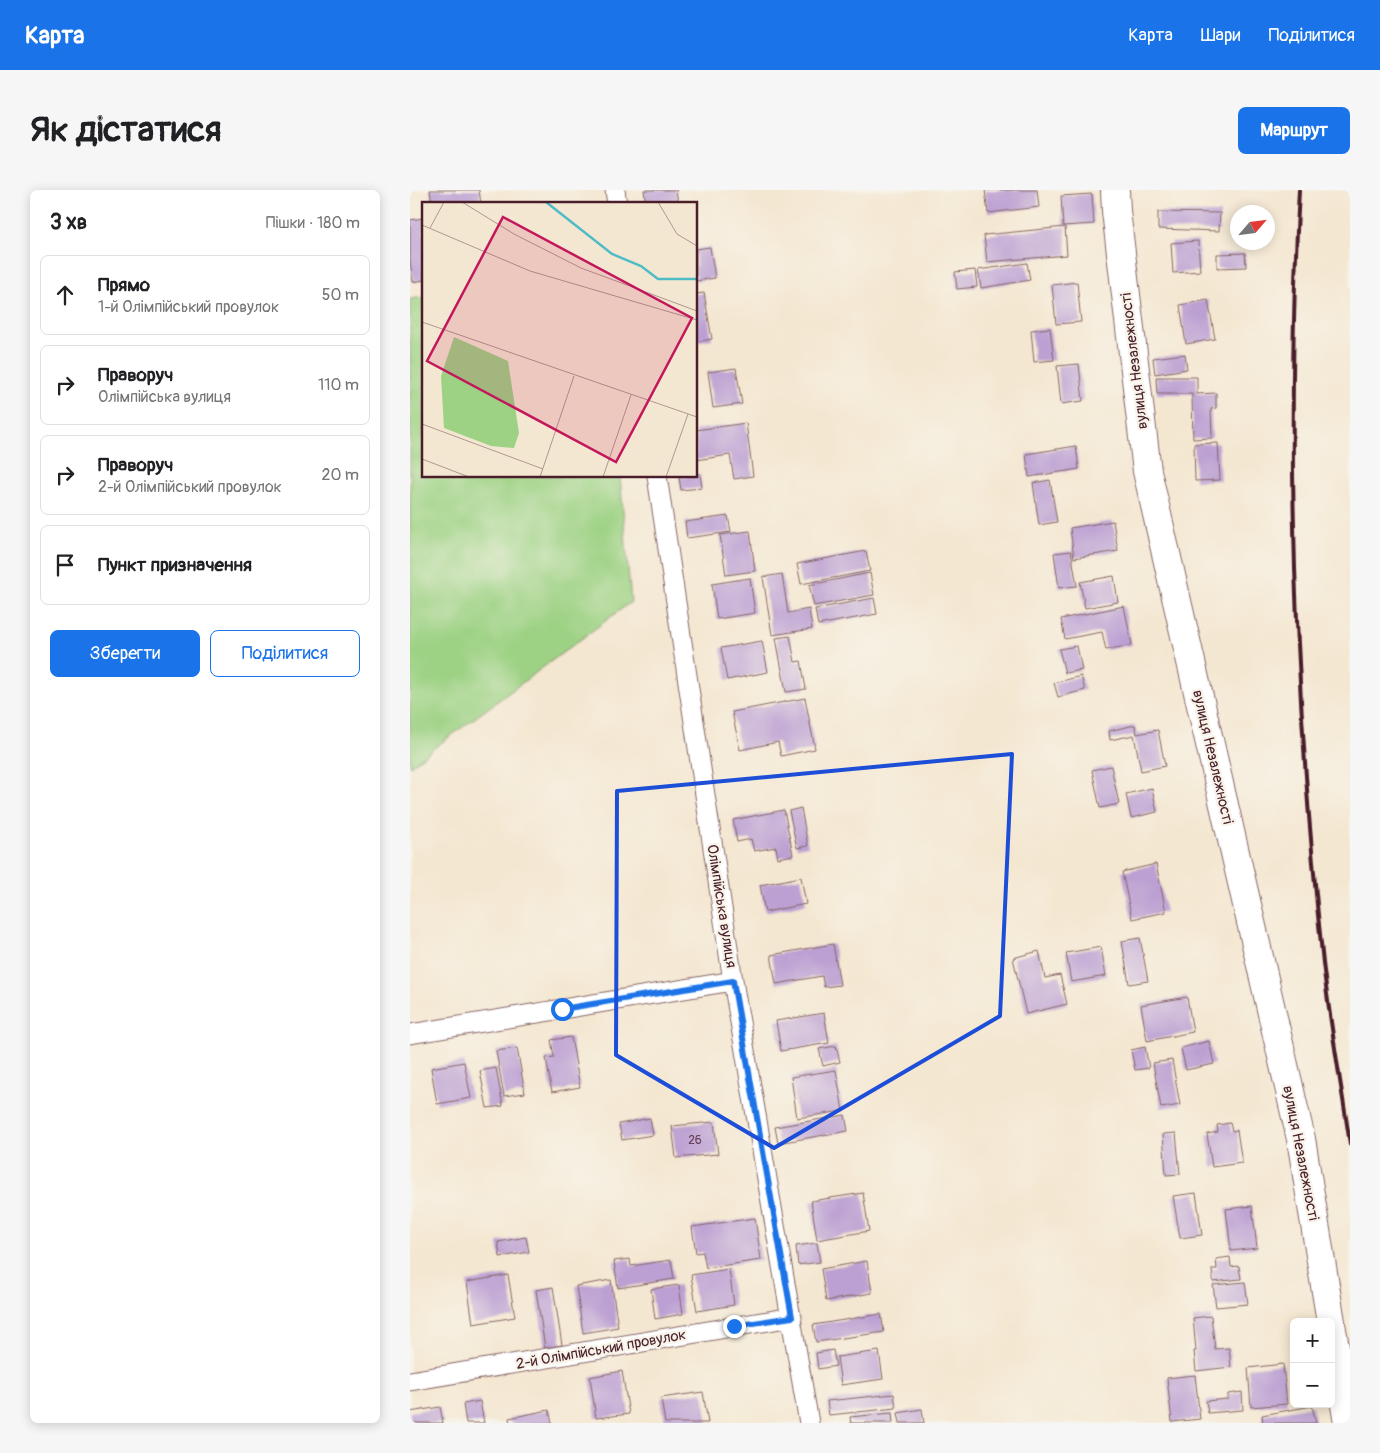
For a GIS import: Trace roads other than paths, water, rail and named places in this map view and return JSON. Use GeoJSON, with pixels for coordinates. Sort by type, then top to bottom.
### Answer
{"type":"FeatureCollection","features":[{"type":"Feature","properties":{"kind":"street","name":"вулиця Незалежності"},"geometry":{"type":"LineString","coordinates":[[1115,190],[1147,470],[1301,1139],[1330,1318]]}},
{"type":"Feature","properties":{"kind":"street","name":"Олімпійська вулиця"},"geometry":{"type":"LineString","coordinates":[[656,478],[733,981],[809,1423]]}},
{"type":"Feature","properties":{"kind":"street"},"geometry":{"type":"LineString","coordinates":[[410,1034],[733,981]]}},
{"type":"Feature","properties":{"kind":"street","name":"2-й Олімпійський провулок"},"geometry":{"type":"LineString","coordinates":[[410,1381],[792,1317]]}},
{"type":"Feature","properties":{"kind":"street","name":"вулиця Незалежності"},"geometry":{"type":"LineString","coordinates":[[1335,1347],[1348,1423]]}},
{"type":"Feature","properties":{"kind":"railway"},"geometry":{"type":"LineString","coordinates":[[1299,190],[1293,383],[1293,480],[1299,674],[1313,867],[1323,963],[1350,1144]]}}]}
